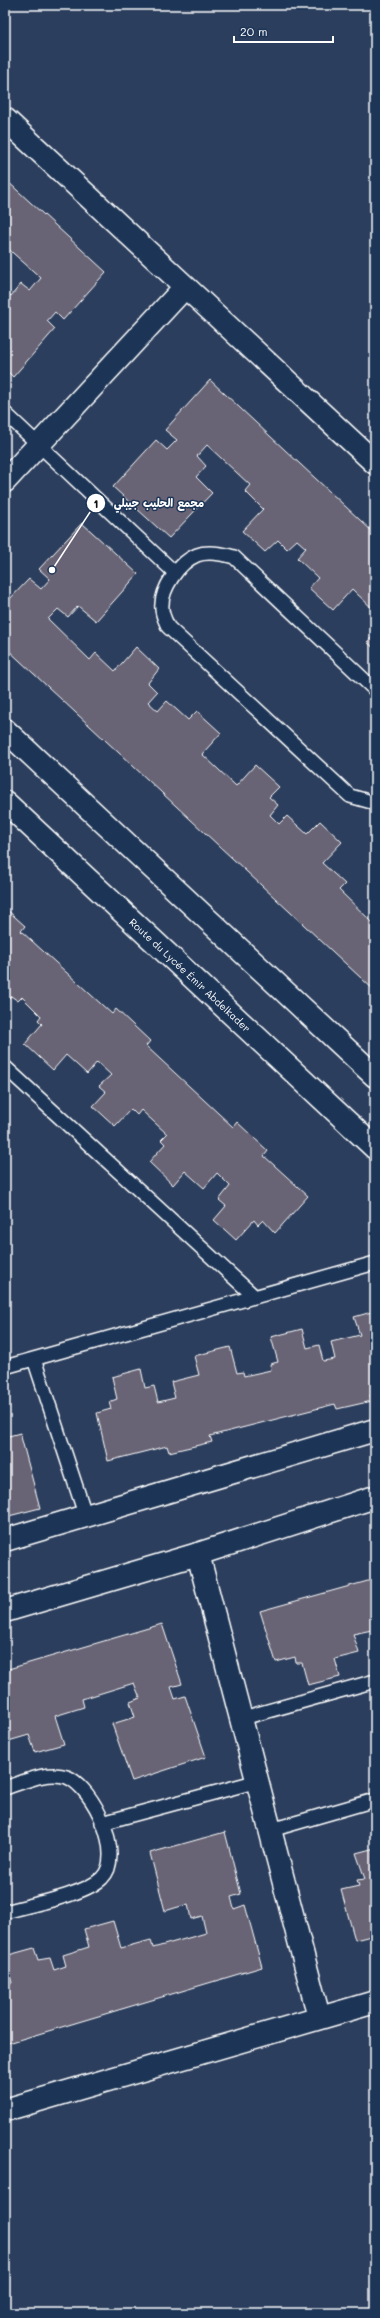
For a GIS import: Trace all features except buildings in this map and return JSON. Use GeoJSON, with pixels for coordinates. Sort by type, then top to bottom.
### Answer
{"type":"FeatureCollection","features":[{"type":"Feature","properties":{"kind":"street"},"geometry":{"type":"LineString","coordinates":[[5,119],[375,463]]}},
{"type":"Feature","properties":{"kind":"street"},"geometry":{"type":"LineString","coordinates":[[5,482],[185,287]]}},
{"type":"Feature","properties":{"kind":"street"},"geometry":{"type":"LineString","coordinates":[[5,730],[375,1076]]}},
{"type":"Feature","properties":{"kind":"street","name":"Route du Lycée Émir Abdelkader"},"geometry":{"type":"LineString","coordinates":[[5,802],[375,1148]]}},
{"type":"Feature","properties":{"kind":"street"},"geometry":{"type":"LineString","coordinates":[[5,1540],[375,1430]]}},
{"type":"Feature","properties":{"kind":"street"},"geometry":{"type":"LineString","coordinates":[[5,1611],[198,1554],[375,1498]]}},
{"type":"Feature","properties":{"kind":"street"},"geometry":{"type":"LineString","coordinates":[[198,1554],[243,1718],[270,1830],[320,2017]]}},
{"type":"Feature","properties":{"kind":"street"},"geometry":{"type":"LineString","coordinates":[[5,2110],[375,2002]]}},
{"type":"Feature","properties":{"kind":"lane"},"geometry":{"type":"LineString","coordinates":[[5,413],[174,572]]}},
{"type":"Feature","properties":{"kind":"lane"},"geometry":{"type":"LineString","coordinates":[[375,690],[234,557],[220,554],[197,555],[174,572],[164,592],[162,609],[168,627],[350,796],[375,803]]}},
{"type":"Feature","properties":{"kind":"lane"},"geometry":{"type":"LineString","coordinates":[[5,1068],[255,1297]]}},
{"type":"Feature","properties":{"kind":"lane"},"geometry":{"type":"LineString","coordinates":[[5,1367],[375,1263]]}},
{"type":"Feature","properties":{"kind":"lane"},"geometry":{"type":"LineString","coordinates":[[34,1359],[86,1517]]}},
{"type":"Feature","properties":{"kind":"lane"},"geometry":{"type":"LineString","coordinates":[[243,1718],[375,1681]]}},
{"type":"Feature","properties":{"kind":"lane"},"geometry":{"type":"LineString","coordinates":[[5,1788],[50,1775],[66,1777],[80,1785],[95,1803],[110,1852],[109,1868],[102,1878],[87,1888],[5,1912]]}},
{"type":"Feature","properties":{"kind":"lane"},"geometry":{"type":"LineString","coordinates":[[102,1823],[258,1781]]}},
{"type":"Feature","properties":{"kind":"lane"},"geometry":{"type":"LineString","coordinates":[[270,1830],[375,1800]]}},
{"type":"Feature","properties":{"kind":"place","name":"مجمع الحليب جيبلي"},"geometry":{"type":"Point","coordinates":[52,570]}}]}
